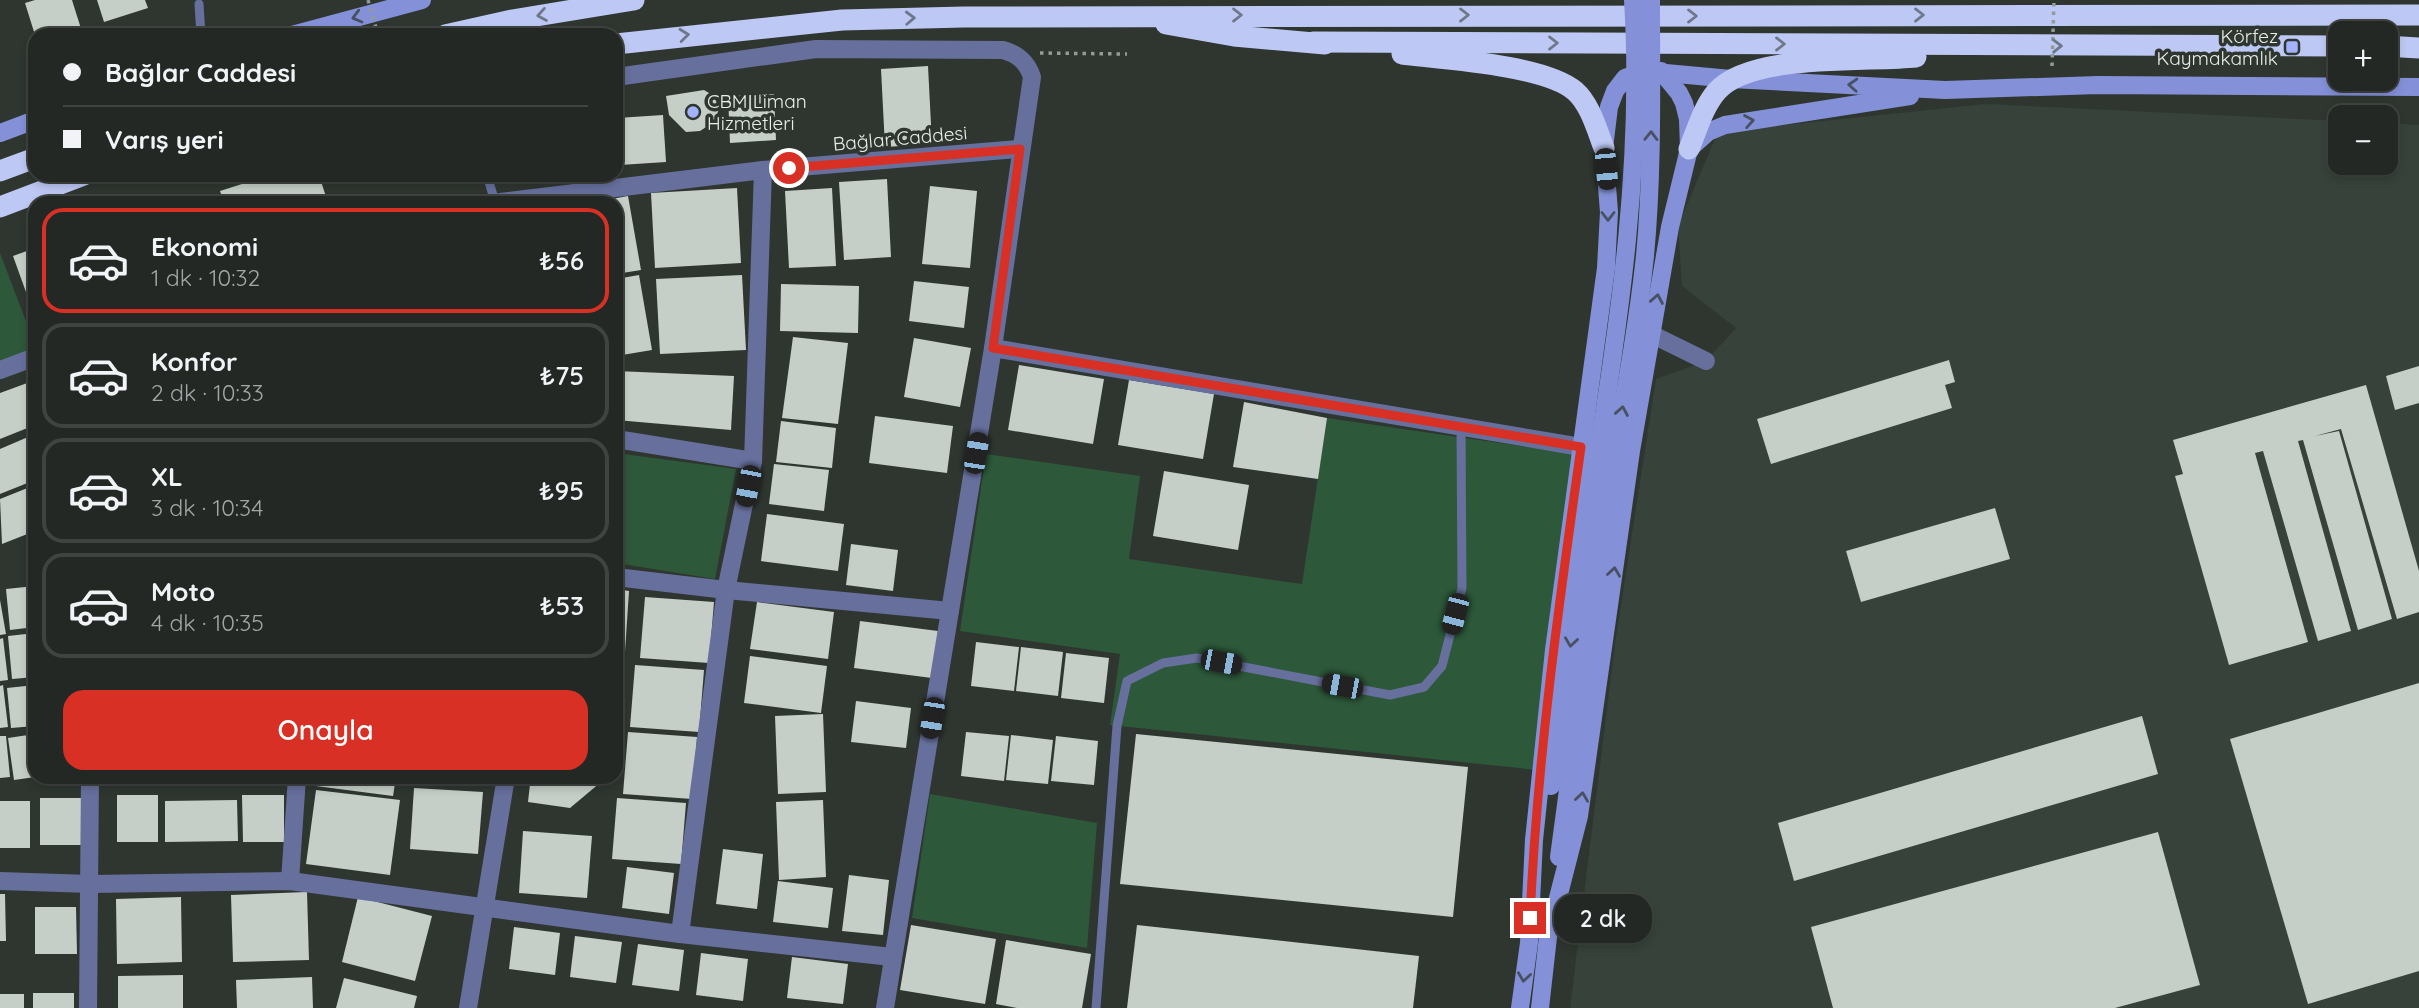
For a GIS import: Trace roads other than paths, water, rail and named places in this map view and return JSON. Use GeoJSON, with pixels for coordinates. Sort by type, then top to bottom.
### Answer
{"type":"FeatureCollection","features":[{"type":"Feature","properties":{"kind":"highway"},"geometry":{"type":"LineString","coordinates":[[584,8],[609,0]]}},
{"type":"Feature","properties":{"kind":"highway"},"geometry":{"type":"LineString","coordinates":[[481,28],[634,0]]}},
{"type":"Feature","properties":{"kind":"highway"},"geometry":{"type":"LineString","coordinates":[[1120,15],[1221,34],[1313,42],[1463,61],[1559,80],[1576,91],[1584,101],[1604,148]]}},
{"type":"Feature","properties":{"kind":"highway"},"geometry":{"type":"LineString","coordinates":[[623,43],[842,20],[1120,15],[2419,15]]}},
{"type":"Feature","properties":{"kind":"highway"},"geometry":{"type":"LineString","coordinates":[[1313,42],[2328,46]]}},
{"type":"Feature","properties":{"kind":"highway"},"geometry":{"type":"LineString","coordinates":[[1689,149],[1705,109],[1716,91],[1731,79],[1760,68],[1882,60],[2015,46]]}},
{"type":"Feature","properties":{"kind":"highway"},"geometry":{"type":"LineString","coordinates":[[2398,47],[2419,48]]}},
{"type":"Feature","properties":{"kind":"highway"},"geometry":{"type":"LineString","coordinates":[[0,171],[28,161]]}},
{"type":"Feature","properties":{"kind":"highway"},"geometry":{"type":"LineString","coordinates":[[29,196],[66,182]]}},
{"type":"Feature","properties":{"kind":"highway"},"geometry":{"type":"LineString","coordinates":[[0,207],[28,196]]}},
{"type":"Feature","properties":{"kind":"main road"},"geometry":{"type":"LineString","coordinates":[[318,28],[422,0]]}},
{"type":"Feature","properties":{"kind":"main road"},"geometry":{"type":"LineString","coordinates":[[1540,1008],[1627,265],[1635,101],[1633,0]]}},
{"type":"Feature","properties":{"kind":"main road"},"geometry":{"type":"LineString","coordinates":[[1520,1008],[1602,477],[1632,356],[1645,256],[1650,176],[1651,0]]}},
{"type":"Feature","properties":{"kind":"main road"},"geometry":{"type":"LineString","coordinates":[[1548,937],[1579,816],[1631,451],[1670,227],[1689,149],[1688,119],[1684,103],[1679,93],[1653,71]]}},
{"type":"Feature","properties":{"kind":"main road"},"geometry":{"type":"LineString","coordinates":[[1529,943],[1534,840],[1554,650],[1606,268],[1609,212],[1604,148],[1609,107],[1615,91],[1625,78],[1653,71],[1731,79],[1945,90],[2098,85],[2419,87]]}},
{"type":"Feature","properties":{"kind":"main road"},"geometry":{"type":"LineString","coordinates":[[1689,149],[1709,132],[1724,125],[1945,90]]}},
{"type":"Feature","properties":{"kind":"main road"},"geometry":{"type":"LineString","coordinates":[[0,133],[28,123]]}},
{"type":"Feature","properties":{"kind":"street"},"geometry":{"type":"LineString","coordinates":[[623,76],[816,49],[1003,50],[1015,53],[1029,66],[1032,76],[993,348],[885,1008]]}},
{"type":"Feature","properties":{"kind":"street","name":"Bağlar Caddesi"},"geometry":{"type":"LineString","coordinates":[[563,196],[763,170],[1020,149]]}},
{"type":"Feature","properties":{"kind":"street"},"geometry":{"type":"LineString","coordinates":[[680,934],[726,590],[753,461],[763,170]]}},
{"type":"Feature","properties":{"kind":"street"},"geometry":{"type":"LineString","coordinates":[[1651,334],[1706,361]]}},
{"type":"Feature","properties":{"kind":"street"},"geometry":{"type":"LineString","coordinates":[[993,348],[1581,447]]}},
{"type":"Feature","properties":{"kind":"street"},"geometry":{"type":"LineString","coordinates":[[0,370],[28,360]]}},
{"type":"Feature","properties":{"kind":"street"},"geometry":{"type":"LineString","coordinates":[[623,440],[753,461]]}},
{"type":"Feature","properties":{"kind":"street"},"geometry":{"type":"LineString","coordinates":[[623,578],[950,611]]}},
{"type":"Feature","properties":{"kind":"street"},"geometry":{"type":"LineString","coordinates":[[88,1008],[90,784]]}},
{"type":"Feature","properties":{"kind":"street"},"geometry":{"type":"LineString","coordinates":[[290,881],[297,784]]}},
{"type":"Feature","properties":{"kind":"street"},"geometry":{"type":"LineString","coordinates":[[468,1008],[505,784]]}},
{"type":"Feature","properties":{"kind":"street"},"geometry":{"type":"LineString","coordinates":[[0,881],[90,884],[290,881],[680,934],[892,957]]}},
{"type":"Feature","properties":{"kind":"lane"},"geometry":{"type":"LineString","coordinates":[[200,4],[201,28]]}},
{"type":"Feature","properties":{"kind":"lane"},"geometry":{"type":"LineString","coordinates":[[1096,1008],[1117,726],[1127,681],[1163,663],[1197,657],[1390,695],[1424,687],[1441,666],[1462,588],[1461,427]]}},
{"type":"Feature","properties":{"kind":"place","name":"Körfez Kaymakamlık"},"geometry":{"type":"Point","coordinates":[2292,47]}},
{"type":"Feature","properties":{"kind":"place","name":"CBM Liman Hizmetleri"},"geometry":{"type":"Point","coordinates":[693,112]}}]}
